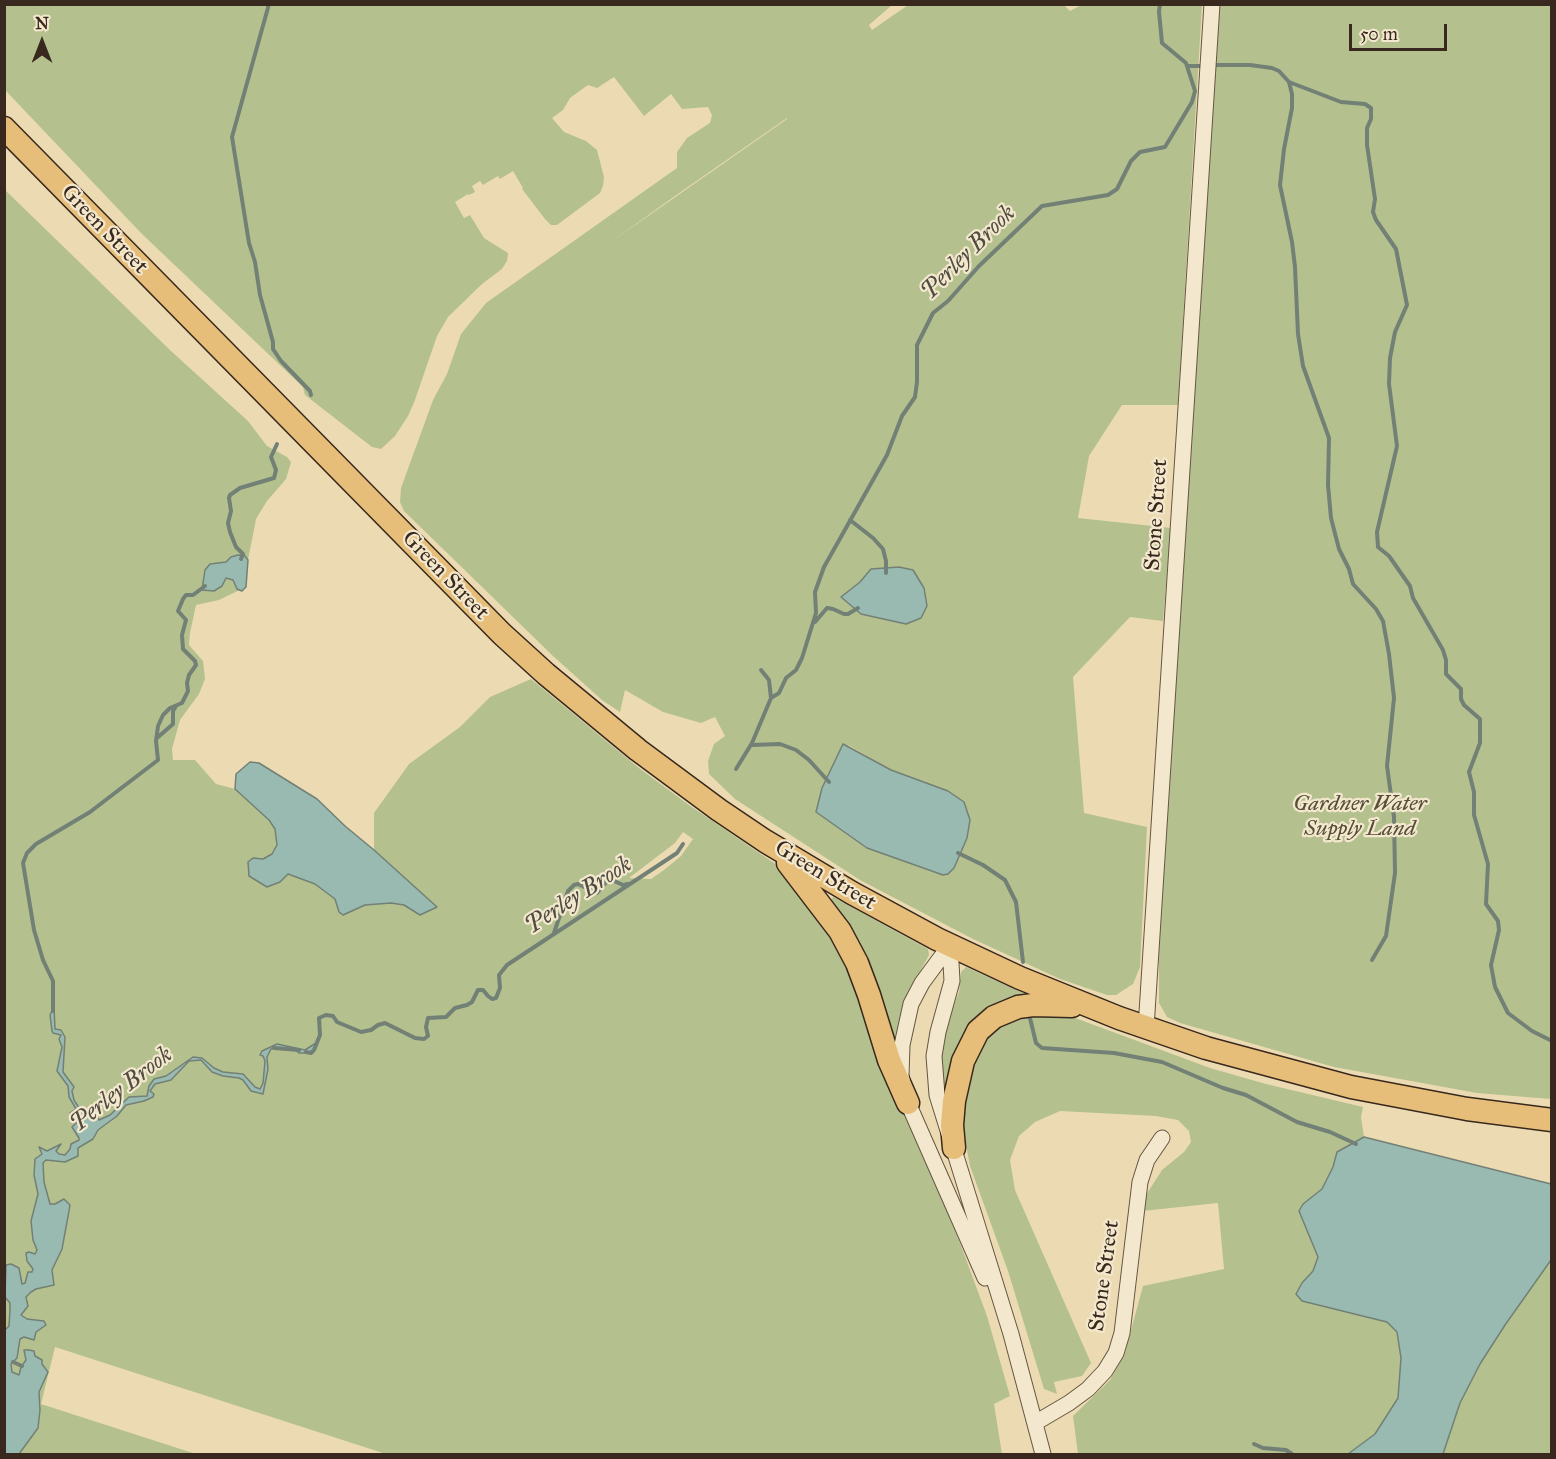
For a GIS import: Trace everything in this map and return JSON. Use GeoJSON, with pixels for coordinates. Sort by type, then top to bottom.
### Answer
{"type":"FeatureCollection","features":[{"type":"Feature","properties":{"kind":"highway","name":"Green Street"},"geometry":{"type":"LineString","coordinates":[[4,128],[502,634],[546,674],[629,742],[719,810],[773,846],[852,893],[950,945],[1020,978],[1146,1028],[1243,1059],[1351,1087],[1467,1109],[1551,1120]]}},
{"type":"Feature","properties":{"kind":"highway"},"geometry":{"type":"LineString","coordinates":[[773,846],[821,904],[852,952],[869,995],[889,1060],[908,1103]]}},
{"type":"Feature","properties":{"kind":"highway"},"geometry":{"type":"LineString","coordinates":[[954,1148],[952,1113],[959,1075],[968,1047],[984,1024],[1018,1007],[1088,1006]]}},
{"type":"Feature","properties":{"kind":"street","name":"Stone Street"},"geometry":{"type":"LineString","coordinates":[[1146,1028],[1212,4]]}},
{"type":"Feature","properties":{"kind":"street"},"geometry":{"type":"LineString","coordinates":[[950,945],[915,995],[905,1024],[901,1069],[908,1103],[996,1305],[1022,1375]]}},
{"type":"Feature","properties":{"kind":"street"},"geometry":{"type":"LineString","coordinates":[[950,945],[952,981],[938,1032],[934,1065],[939,1105],[1022,1375],[1043,1455]]}},
{"type":"Feature","properties":{"kind":"street","name":"Stone Street"},"geometry":{"type":"LineString","coordinates":[[1035,1423],[1070,1403],[1088,1389],[1105,1371],[1116,1353],[1122,1333],[1140,1182],[1147,1160],[1162,1138]]}},
{"type":"Feature","properties":{"kind":"green space"},"geometry":{"type":"Polygon","coordinates":[[[1063,4],[1070,11],[1083,4],[1202,5],[1178,405],[1122,405],[1089,456],[1078,518],[1171,528],[1163,621],[1130,617],[1073,677],[1084,813],[1147,827],[1140,967],[1133,984],[1116,995],[1107,995],[1060,979],[973,939],[860,880],[735,799],[709,774],[708,761],[714,744],[725,736],[715,717],[701,723],[663,712],[625,690],[620,712],[602,700],[553,656],[404,511],[400,502],[401,488],[433,400],[447,374],[461,334],[486,303],[677,168],[677,152],[687,138],[710,123],[712,115],[708,107],[682,109],[671,94],[644,116],[614,77],[597,88],[588,85],[570,98],[563,110],[552,118],[564,132],[586,141],[597,150],[604,177],[600,193],[557,225],[551,225],[545,219],[522,189],[513,171],[500,179],[498,176],[483,185],[480,181],[472,186],[475,192],[455,202],[464,218],[470,215],[484,238],[508,253],[507,261],[502,269],[482,284],[448,317],[437,336],[408,416],[395,436],[381,449],[372,447],[305,395],[303,387],[142,234],[5,90],[5,5],[892,5],[869,25],[872,30],[908,5],[1063,4]],[[787,119],[675,196],[608,244],[787,119]],[[848,745],[954,868],[967,838],[948,791],[891,770],[848,745]]]}},
{"type":"Feature","properties":{"kind":"green space","name":"Gardner Water Supply Land"},"geometry":{"type":"Polygon","coordinates":[[[1215,5],[1551,5],[1551,1099],[1477,1093],[1334,1067],[1180,1023],[1167,1017],[1159,1003],[1159,949],[1215,5]]]}},
{"type":"Feature","properties":{"kind":"green space"},"geometry":{"type":"Polygon","coordinates":[[[4,189],[171,351],[248,421],[267,446],[287,457],[291,462],[286,479],[267,501],[256,519],[248,560],[246,587],[219,600],[196,605],[189,645],[203,661],[205,679],[199,694],[180,720],[172,749],[173,760],[195,760],[216,784],[235,789],[269,820],[275,829],[277,846],[272,854],[263,859],[254,858],[249,876],[267,887],[280,882],[288,874],[315,884],[335,899],[339,912],[346,914],[365,905],[391,903],[404,905],[420,915],[436,907],[374,850],[374,813],[409,764],[460,727],[490,697],[531,679],[639,768],[777,865],[831,929],[960,1243],[987,1316],[1010,1396],[994,1404],[1002,1454],[386,1454],[55,1347],[41,1404],[14,1387],[9,1380],[8,1327],[4,1331],[4,189]],[[683,832],[675,843],[629,878],[651,879],[681,856],[693,839],[683,832]]]}},
{"type":"Feature","properties":{"kind":"green space"},"geometry":{"type":"Polygon","coordinates":[[[833,897],[928,949],[929,955],[910,990],[901,1016],[896,1042],[891,1042],[831,900],[833,897]]]}},
{"type":"Feature","properties":{"kind":"green space"},"geometry":{"type":"Polygon","coordinates":[[[966,967],[1023,993],[1022,999],[1009,1002],[948,1094],[942,1094],[941,1052],[947,1021],[959,992],[961,972],[966,967]]]}},
{"type":"Feature","properties":{"kind":"green space"},"geometry":{"type":"Polygon","coordinates":[[[1033,1010],[1051,1010],[1210,1068],[1363,1107],[1361,1117],[1364,1137],[1337,1152],[1333,1167],[1322,1189],[1303,1204],[1299,1211],[1318,1257],[1313,1271],[1302,1283],[1302,1301],[1387,1322],[1397,1332],[1401,1358],[1398,1397],[1375,1434],[1348,1454],[1078,1454],[1073,1416],[1110,1380],[1124,1356],[1143,1286],[1224,1269],[1218,1203],[1142,1211],[1146,1195],[1162,1170],[1184,1152],[1191,1142],[1189,1131],[1178,1120],[1156,1116],[1060,1111],[1035,1122],[1019,1136],[1010,1160],[1015,1190],[1091,1363],[1082,1376],[1054,1382],[1057,1394],[1044,1389],[1008,1271],[970,1166],[962,1123],[963,1097],[979,1048],[994,1029],[1033,1010]]]}},
{"type":"Feature","properties":{"kind":"green space"},"geometry":{"type":"Polygon","coordinates":[[[1551,1260],[1551,1454],[1443,1454],[1460,1403],[1480,1364],[1551,1260]]]}},
{"type":"Feature","properties":{"kind":"green space"},"geometry":{"type":"Polygon","coordinates":[[[41,1404],[196,1454],[20,1454],[41,1404]]]}},
{"type":"Feature","properties":{"kind":"water"},"geometry":{"type":"Polygon","coordinates":[[[238,555],[245,556],[248,560],[246,587],[242,591],[237,589],[233,580],[226,578],[222,586],[214,591],[202,590],[205,570],[210,564],[226,562],[238,555]]]}},
{"type":"Feature","properties":{"kind":"water"},"geometry":{"type":"Polygon","coordinates":[[[899,567],[913,570],[924,588],[927,606],[921,618],[906,624],[861,614],[841,597],[860,582],[871,569],[899,567]]]}},
{"type":"Feature","properties":{"kind":"water"},"geometry":{"type":"Polygon","coordinates":[[[843,744],[891,770],[948,791],[964,802],[970,820],[967,838],[954,868],[948,874],[943,875],[867,848],[816,812],[822,788],[843,744]]]}},
{"type":"Feature","properties":{"kind":"water"},"geometry":{"type":"Polygon","coordinates":[[[250,762],[259,763],[317,799],[437,907],[420,915],[404,905],[391,903],[365,905],[343,915],[339,912],[335,899],[315,884],[288,874],[280,882],[267,887],[249,876],[248,862],[253,858],[263,859],[272,854],[277,845],[275,829],[269,820],[235,789],[236,774],[250,762]]]}},
{"type":"Feature","properties":{"kind":"water"},"geometry":{"type":"Polygon","coordinates":[[[54,1007],[55,1029],[61,1030],[65,1037],[63,1072],[74,1087],[72,1091],[74,1100],[83,1114],[95,1112],[99,1120],[110,1115],[129,1097],[147,1096],[149,1086],[154,1079],[166,1076],[193,1057],[202,1058],[223,1072],[243,1074],[255,1087],[260,1089],[263,1083],[265,1061],[260,1055],[262,1051],[277,1044],[305,1050],[316,1043],[311,1053],[299,1053],[294,1049],[271,1049],[267,1057],[268,1069],[263,1094],[251,1091],[239,1078],[212,1072],[201,1060],[189,1061],[171,1080],[155,1084],[150,1091],[154,1094],[153,1097],[126,1105],[117,1116],[98,1130],[93,1139],[78,1148],[78,1156],[65,1162],[46,1160],[43,1163],[44,1182],[50,1204],[64,1199],[70,1205],[62,1249],[52,1270],[54,1285],[31,1292],[26,1297],[28,1306],[21,1315],[27,1319],[44,1321],[46,1325],[36,1332],[34,1340],[24,1337],[20,1339],[17,1358],[11,1364],[12,1372],[19,1375],[26,1360],[24,1350],[34,1351],[35,1356],[42,1360],[48,1372],[39,1392],[38,1428],[19,1454],[5,1454],[4,1331],[9,1326],[10,1310],[10,1303],[5,1297],[6,1265],[11,1264],[19,1268],[22,1284],[25,1283],[28,1272],[32,1272],[33,1269],[27,1261],[26,1253],[35,1254],[37,1250],[33,1240],[31,1221],[38,1194],[34,1175],[35,1159],[42,1154],[39,1147],[47,1151],[61,1144],[56,1151],[65,1155],[71,1144],[79,1140],[72,1127],[78,1119],[70,1113],[76,1109],[69,1097],[68,1086],[57,1071],[62,1047],[59,1039],[61,1035],[52,1031],[50,1015],[54,1007]]]}},
{"type":"Feature","properties":{"kind":"water"},"geometry":{"type":"Polygon","coordinates":[[[1364,1137],[1551,1184],[1551,1260],[1480,1364],[1460,1403],[1443,1454],[1348,1454],[1375,1434],[1398,1398],[1401,1358],[1397,1332],[1387,1322],[1302,1301],[1296,1294],[1313,1271],[1318,1257],[1299,1211],[1303,1204],[1322,1189],[1333,1167],[1337,1152],[1364,1137]]]}},
{"type":"Feature","properties":{"kind":"waterway"},"geometry":{"type":"LineString","coordinates":[[269,4],[232,137],[249,243],[273,349],[311,395]]}},
{"type":"Feature","properties":{"kind":"waterway","name":"Perley Brook"},"geometry":{"type":"LineString","coordinates":[[736,769],[752,743],[771,698],[779,693],[786,678],[796,670],[802,658],[816,613],[815,592],[824,567],[887,455],[902,416],[915,397],[917,345],[933,313],[948,301],[979,266],[1042,206],[1108,195],[1117,189],[1131,161],[1140,152],[1165,147],[1192,102],[1195,91],[1186,63],[1162,43],[1160,4]]}},
{"type":"Feature","properties":{"kind":"waterway"},"geometry":{"type":"LineString","coordinates":[[1210,65],[1250,65],[1272,68],[1279,71],[1289,82],[1292,94],[1292,108],[1280,185],[1292,242],[1298,334],[1303,366],[1329,438],[1328,485],[1331,518],[1339,549],[1349,569],[1353,584],[1376,609],[1383,621],[1394,698],[1387,766],[1394,817],[1395,873],[1386,936],[1372,960]]}},
{"type":"Feature","properties":{"kind":"waterway"},"geometry":{"type":"LineString","coordinates":[[1187,66],[1203,66]]}},
{"type":"Feature","properties":{"kind":"waterway"},"geometry":{"type":"LineString","coordinates":[[1289,82],[1341,102],[1365,104],[1371,108],[1371,119],[1367,128],[1367,145],[1375,199],[1373,212],[1396,249],[1407,305],[1395,332],[1390,358],[1389,384],[1397,446],[1377,532],[1378,547],[1389,556],[1410,586],[1413,598],[1443,650],[1446,674],[1461,689],[1461,699],[1464,705],[1480,719],[1480,743],[1469,772],[1474,792],[1474,815],[1488,864],[1486,904],[1498,921],[1499,930],[1491,965],[1495,987],[1508,1013],[1532,1031],[1552,1041]]}},
{"type":"Feature","properties":{"kind":"waterway"},"geometry":{"type":"LineString","coordinates":[[241,559],[243,554],[236,547],[228,523],[231,511],[229,498],[240,488],[274,478],[276,470],[271,457],[277,444]]}},
{"type":"Feature","properties":{"kind":"waterway"},"geometry":{"type":"LineString","coordinates":[[850,520],[883,549],[886,573]]}},
{"type":"Feature","properties":{"kind":"waterway"},"geometry":{"type":"LineString","coordinates":[[53,1011],[53,981],[43,960],[34,930],[23,863],[27,853],[36,844],[90,812],[158,760],[156,741],[158,726],[163,715],[170,708],[182,703],[188,691],[189,675],[196,665],[183,649],[182,635],[186,620],[178,611],[186,595],[193,595],[205,586]]}},
{"type":"Feature","properties":{"kind":"waterway"},"geometry":{"type":"LineString","coordinates":[[815,622],[827,608],[844,614],[858,608]]}},
{"type":"Feature","properties":{"kind":"waterway"},"geometry":{"type":"LineString","coordinates":[[761,670],[769,680],[771,698]]}},
{"type":"Feature","properties":{"kind":"waterway"},"geometry":{"type":"LineString","coordinates":[[157,738],[173,724],[173,711],[176,706]]}},
{"type":"Feature","properties":{"kind":"waterway"},"geometry":{"type":"LineString","coordinates":[[752,745],[780,744],[796,750],[809,760],[829,782]]}},
{"type":"Feature","properties":{"kind":"waterway","name":"Perley Brook"},"geometry":{"type":"LineString","coordinates":[[306,1052],[311,1053],[314,1050],[320,1035],[319,1018],[326,1015],[333,1016],[337,1022],[361,1032],[385,1023],[415,1038],[424,1039],[428,1036],[426,1027],[428,1018],[446,1017],[455,1008],[472,1002],[478,990],[483,990],[492,999],[496,998],[500,988],[499,975],[507,965],[677,853],[683,844]]}},
{"type":"Feature","properties":{"kind":"waterway"},"geometry":{"type":"LineString","coordinates":[[958,853],[983,865],[1005,880],[1016,902],[1023,962]]}},
{"type":"Feature","properties":{"kind":"waterway"},"geometry":{"type":"LineString","coordinates":[[554,933],[568,891],[574,885],[578,884],[597,893],[608,880],[623,885],[628,884]]}},
{"type":"Feature","properties":{"kind":"waterway"},"geometry":{"type":"LineString","coordinates":[[1030,1018],[1036,1043],[1042,1048],[1114,1053],[1162,1062],[1223,1088],[1246,1095],[1297,1122],[1330,1132],[1356,1144]]}},
{"type":"Feature","properties":{"kind":"waterway","name":"Perley Brook"},"geometry":{"type":"LineString","coordinates":[[274,1048],[299,1050]]}},
{"type":"Feature","properties":{"kind":"waterway"},"geometry":{"type":"LineString","coordinates":[[13,1362],[22,1366]]}},
{"type":"Feature","properties":{"kind":"waterway"},"geometry":{"type":"LineString","coordinates":[[1254,1444],[1263,1448],[1286,1450],[1292,1454]]}}]}
